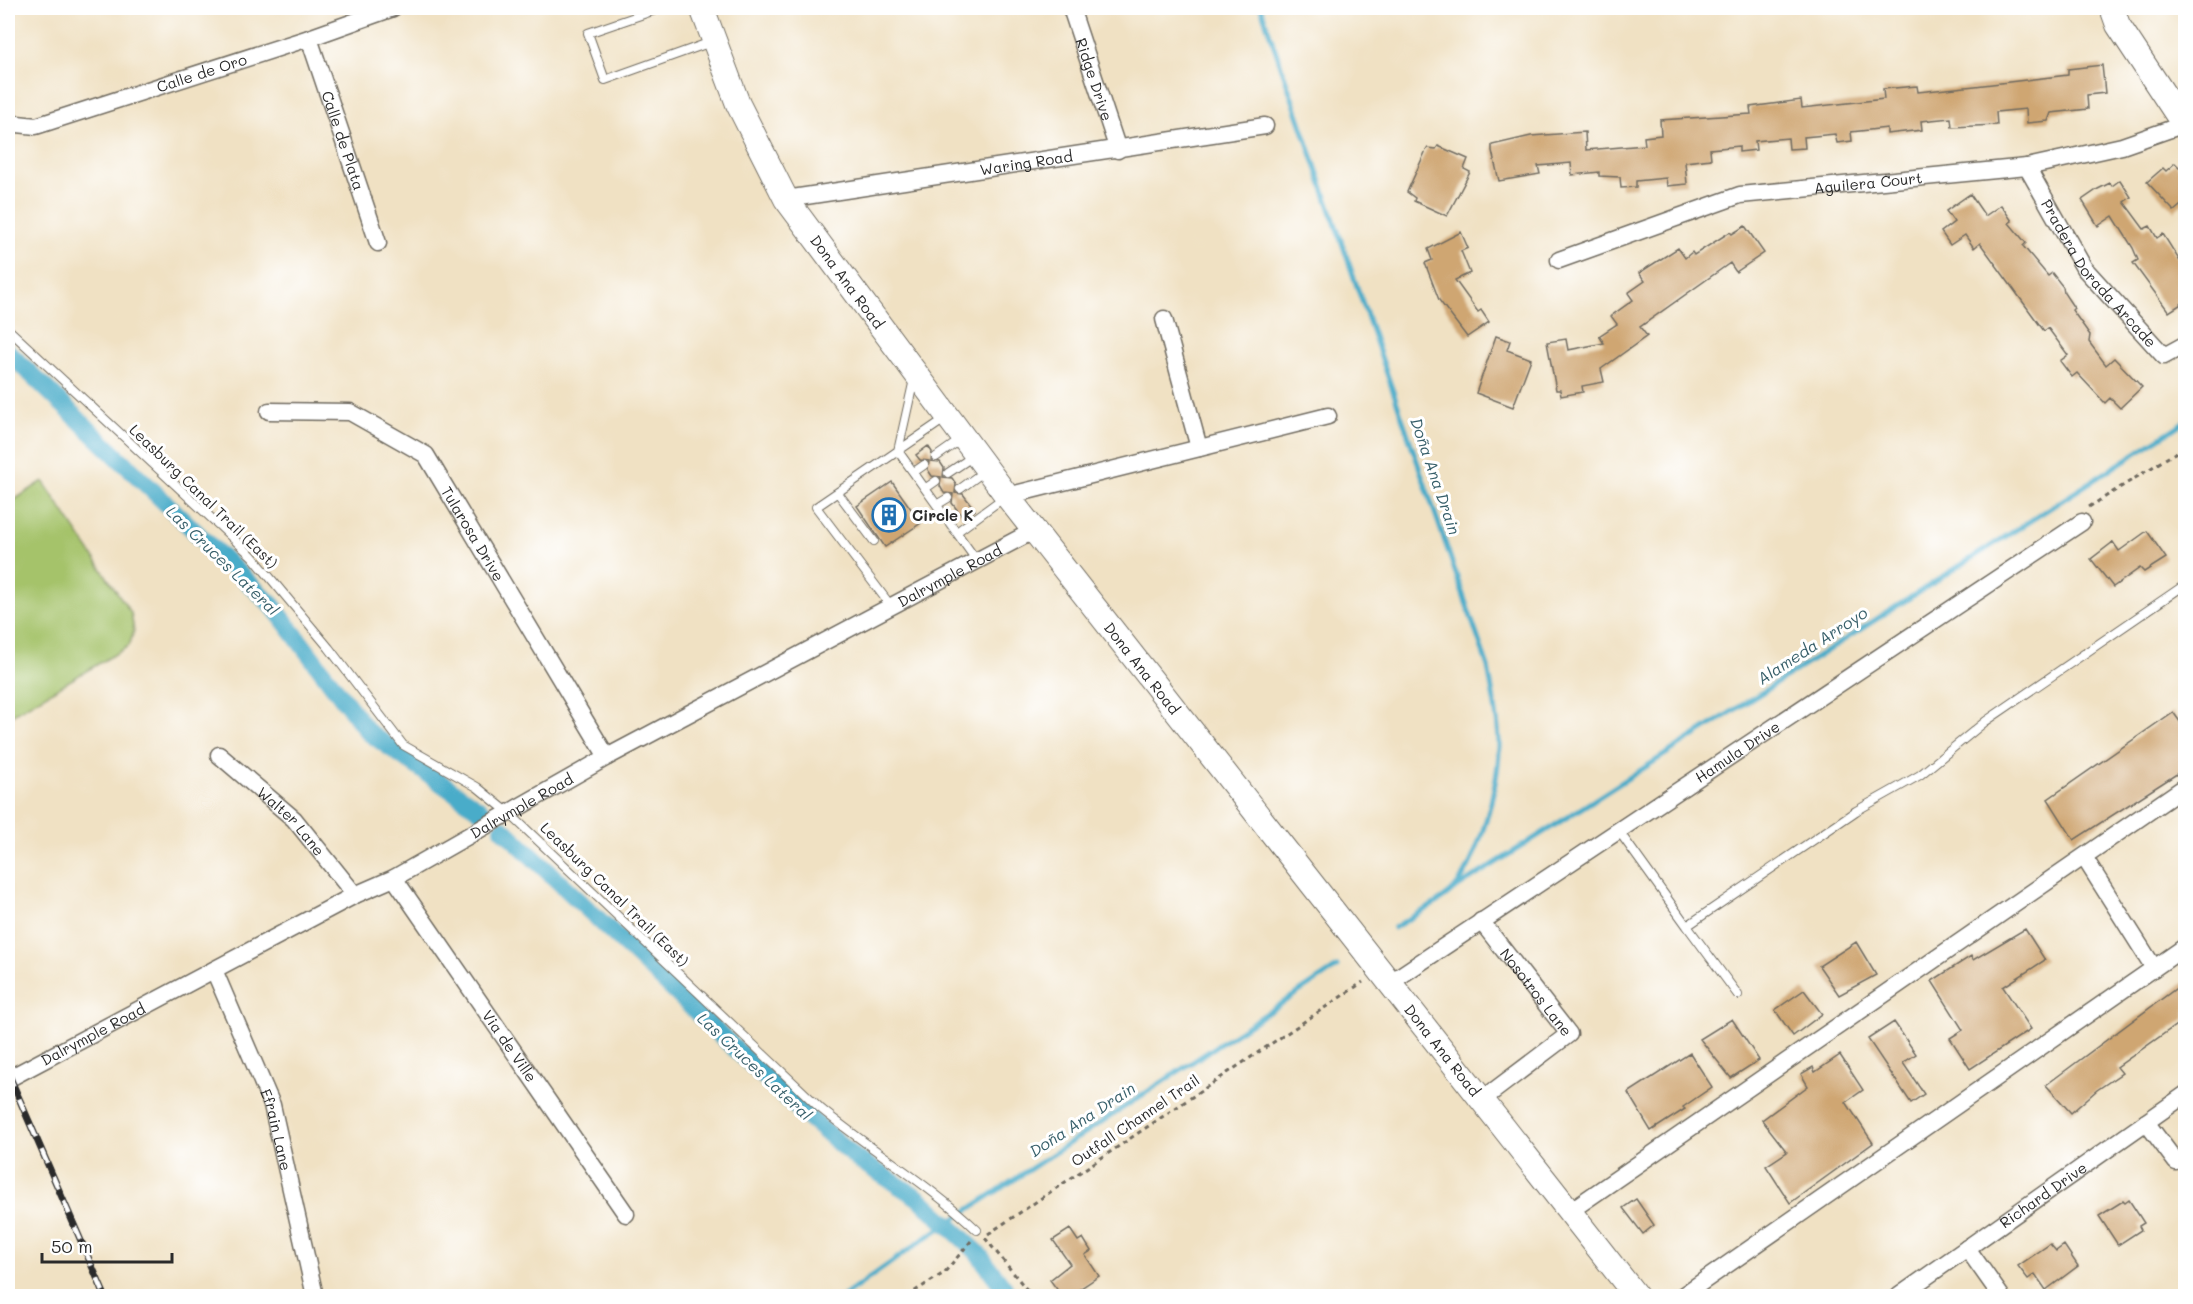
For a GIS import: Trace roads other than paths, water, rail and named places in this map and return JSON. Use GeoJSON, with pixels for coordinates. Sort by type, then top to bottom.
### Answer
{"type":"FeatureCollection","features":[{"type":"Feature","properties":{"kind":"street","name":"Calle de Oro"},"geometry":{"type":"LineString","coordinates":[[8,123],[36,126],[309,38],[393,8]]}},
{"type":"Feature","properties":{"kind":"street","name":"Dona Ana Road"},"geometry":{"type":"LineString","coordinates":[[702,8],[738,104],[786,198],[1007,496],[1386,975],[1636,1296]]}},
{"type":"Feature","properties":{"kind":"street","name":"Ridge Drive"},"geometry":{"type":"LineString","coordinates":[[1071,8],[1118,150]]}},
{"type":"Feature","properties":{"kind":"street"},"geometry":{"type":"LineString","coordinates":[[2112,8],[2118,25],[2184,127]]}},
{"type":"Feature","properties":{"kind":"street","name":"Calle de Plata"},"geometry":{"type":"LineString","coordinates":[[309,38],[378,243]]}},
{"type":"Feature","properties":{"kind":"street","name":"Waring Road"},"geometry":{"type":"LineString","coordinates":[[786,198],[1118,150],[1265,126]]}},
{"type":"Feature","properties":{"kind":"street","name":"Aguilera Court"},"geometry":{"type":"LineString","coordinates":[[1558,260],[1740,195],[2027,167],[2122,146],[2184,127]]}},
{"type":"Feature","properties":{"kind":"street","name":"Pradera Dorada Arcade"},"geometry":{"type":"LineString","coordinates":[[2027,167],[2084,268],[2164,356],[2186,344]]}},
{"type":"Feature","properties":{"kind":"street"},"geometry":{"type":"LineString","coordinates":[[1164,319],[1199,448]]}},
{"type":"Feature","properties":{"kind":"street","name":"Tularosa Drive"},"geometry":{"type":"LineString","coordinates":[[268,411],[350,412],[426,455],[607,757]]}},
{"type":"Feature","properties":{"kind":"street"},"geometry":{"type":"LineString","coordinates":[[1007,496],[1328,416]]}},
{"type":"Feature","properties":{"kind":"street","name":"Hamula Drive"},"geometry":{"type":"LineString","coordinates":[[1386,975],[1481,921],[2082,522]]}},
{"type":"Feature","properties":{"kind":"street","name":"Dalrymple Road"},"geometry":{"type":"LineString","coordinates":[[8,1079],[355,895],[394,878],[607,757],[1035,530]]}},
{"type":"Feature","properties":{"kind":"street","name":"Walter Lane"},"geometry":{"type":"LineString","coordinates":[[219,755],[294,819],[355,895]]}},
{"type":"Feature","properties":{"kind":"street"},"geometry":{"type":"LineString","coordinates":[[1570,1211],[2186,786]]}},
{"type":"Feature","properties":{"kind":"street"},"geometry":{"type":"LineString","coordinates":[[2084,857],[2154,968]]}},
{"type":"Feature","properties":{"kind":"street","name":"Via de Ville"},"geometry":{"type":"LineString","coordinates":[[394,878],[626,1214]]}},
{"type":"Feature","properties":{"kind":"street","name":"Nosotros Lane"},"geometry":{"type":"LineString","coordinates":[[1481,921],[1569,1034],[1483,1099]]}},
{"type":"Feature","properties":{"kind":"street"},"geometry":{"type":"LineString","coordinates":[[1682,1296],[2186,946]]}},
{"type":"Feature","properties":{"kind":"street","name":"Efrain Lane"},"geometry":{"type":"LineString","coordinates":[[214,970],[272,1105],[315,1296]]}},
{"type":"Feature","properties":{"kind":"street","name":"Richard Drive"},"geometry":{"type":"LineString","coordinates":[[1899,1296],[2186,1094]]}},
{"type":"Feature","properties":{"kind":"street"},"geometry":{"type":"LineString","coordinates":[[2146,1122],[2176,1162]]}},
{"type":"Feature","properties":{"kind":"street"},"geometry":{"type":"LineString","coordinates":[[1967,1248],[2001,1296]]}},
{"type":"Feature","properties":{"kind":"lane"},"geometry":{"type":"LineString","coordinates":[[661,8],[588,33],[605,80],[714,41]]}},
{"type":"Feature","properties":{"kind":"lane","name":"Leasburg Canal Trail (East)"},"geometry":{"type":"LineString","coordinates":[[8,329],[252,556],[329,648],[404,745],[477,787],[509,813],[820,1108],[868,1147],[944,1198],[980,1233]]}},
{"type":"Feature","properties":{"kind":"lane"},"geometry":{"type":"LineString","coordinates":[[898,451],[916,372]]}},
{"type":"Feature","properties":{"kind":"lane"},"geometry":{"type":"LineString","coordinates":[[891,606],[816,507],[948,417]]}},
{"type":"Feature","properties":{"kind":"lane"},"geometry":{"type":"LineString","coordinates":[[898,451],[977,561]]}},
{"type":"Feature","properties":{"kind":"lane"},"geometry":{"type":"LineString","coordinates":[[936,457],[976,454]]}},
{"type":"Feature","properties":{"kind":"lane"},"geometry":{"type":"LineString","coordinates":[[948,473],[976,454]]}},
{"type":"Feature","properties":{"kind":"lane"},"geometry":{"type":"LineString","coordinates":[[960,489],[976,454]]}},
{"type":"Feature","properties":{"kind":"lane"},"geometry":{"type":"LineString","coordinates":[[914,472],[924,465]]}},
{"type":"Feature","properties":{"kind":"lane"},"geometry":{"type":"LineString","coordinates":[[926,488],[936,481]]}},
{"type":"Feature","properties":{"kind":"lane"},"geometry":{"type":"LineString","coordinates":[[838,493],[874,541]]}},
{"type":"Feature","properties":{"kind":"lane"},"geometry":{"type":"LineString","coordinates":[[957,531],[1007,496]]}},
{"type":"Feature","properties":{"kind":"lane"},"geometry":{"type":"LineString","coordinates":[[938,504],[948,498]]}},
{"type":"Feature","properties":{"kind":"lane"},"geometry":{"type":"LineString","coordinates":[[1687,926],[1856,811],[1920,775],[1986,721],[2186,584]]}},
{"type":"Feature","properties":{"kind":"lane"},"geometry":{"type":"LineString","coordinates":[[1618,830],[1738,995]]}},
{"type":"Feature","properties":{"kind":"waterway","name":"Doña Ana Drain"},"geometry":{"type":"LineString","coordinates":[[1261,8],[1488,667],[1497,715],[1499,744],[1496,779],[1479,843],[1462,879],[1446,896],[1394,928]]}},
{"type":"Feature","properties":{"kind":"waterway","name":"Las Cruces Lateral"},"geometry":{"type":"LineString","coordinates":[[8,352],[273,606],[368,732],[487,815]]}},
{"type":"Feature","properties":{"kind":"waterway","name":"Alameda Arroyo"},"geometry":{"type":"LineString","coordinates":[[1455,889],[2186,421]]}},
{"type":"Feature","properties":{"kind":"waterway","name":"Las Cruces Lateral"},"geometry":{"type":"LineString","coordinates":[[503,829],[800,1110],[857,1159],[920,1199],[977,1252],[1010,1296]]}},
{"type":"Feature","properties":{"kind":"waterway","name":"Doña Ana Drain"},"geometry":{"type":"LineString","coordinates":[[844,1296],[924,1239],[1337,967]]}},
{"type":"Feature","properties":{"kind":"waterway","name":"Las Cruces Lateral"},"geometry":{"type":"LineString","coordinates":[[1003,1296],[1009,1294]]}},
{"type":"Feature","properties":{"kind":"railway"},"geometry":{"type":"LineString","coordinates":[[8,1073],[105,1296]]}},
{"type":"Feature","properties":{"kind":"place","name":"Circle K"},"geometry":{"type":"Point","coordinates":[889,515]}}]}
